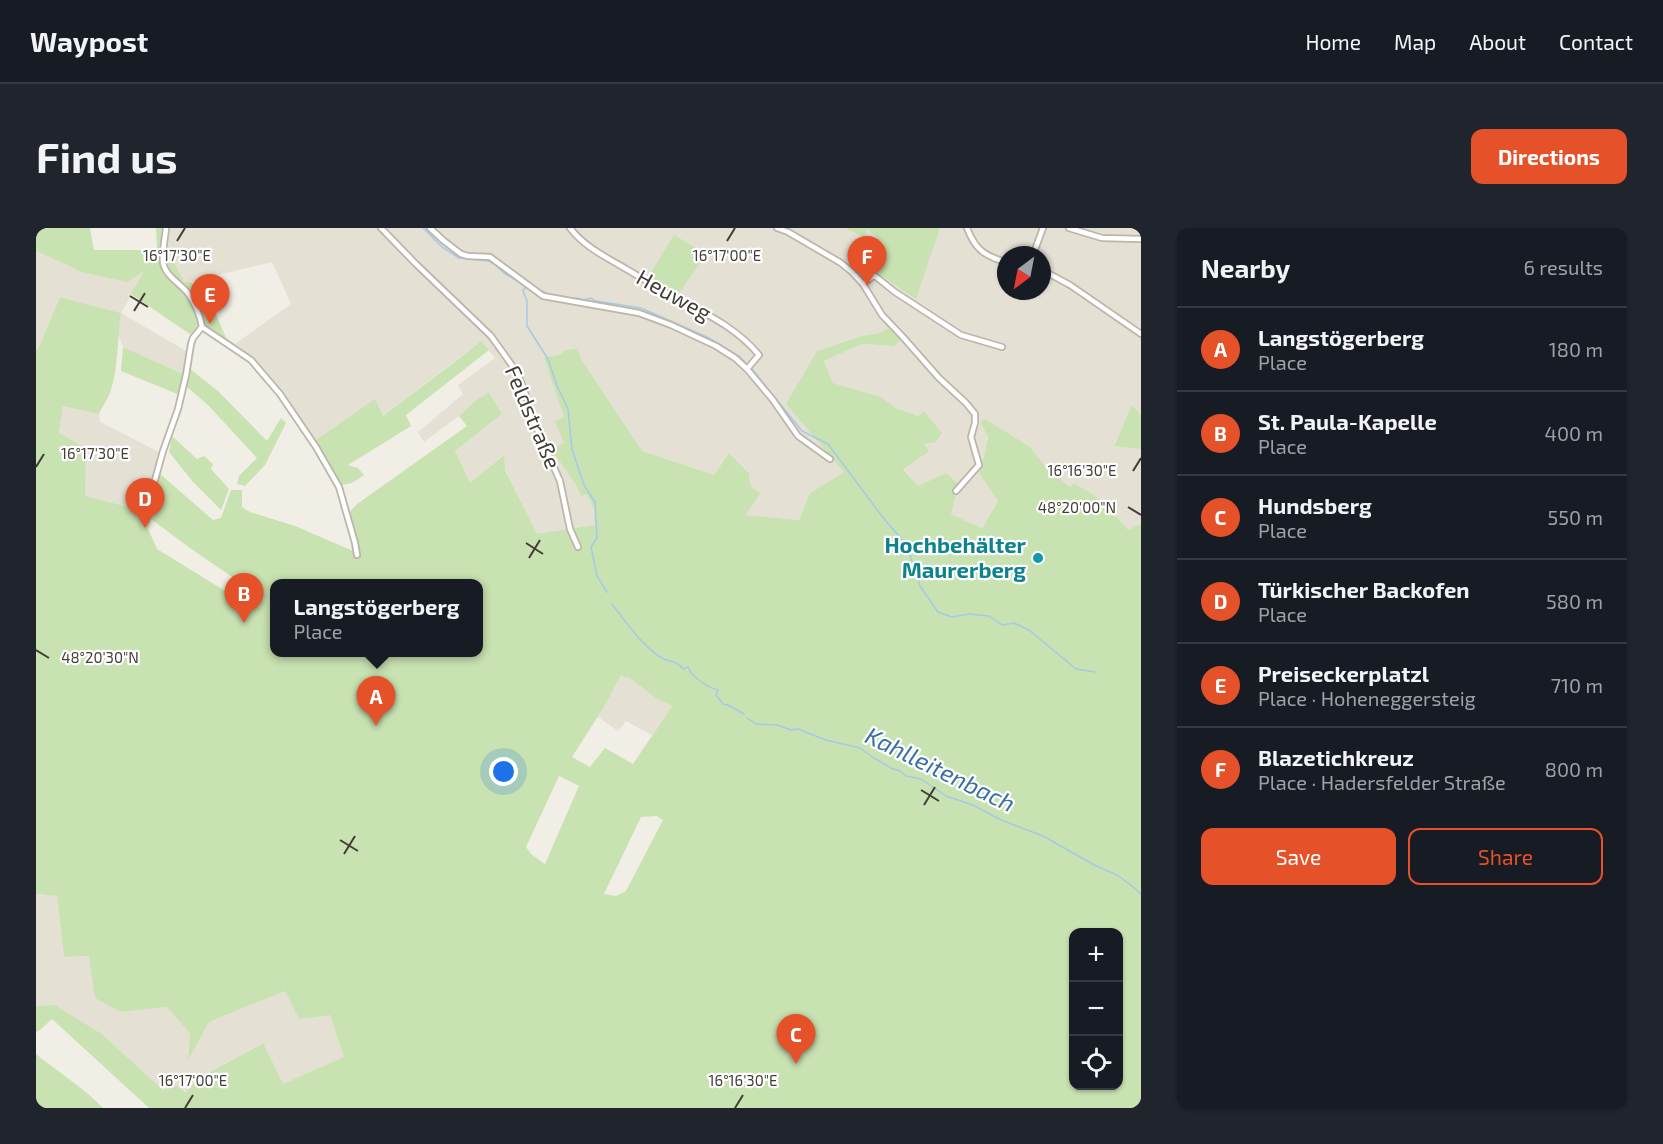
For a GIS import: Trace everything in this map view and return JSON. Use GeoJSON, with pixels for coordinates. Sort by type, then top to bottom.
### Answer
{"type":"FeatureCollection","features":[{"type":"Feature","properties":{"kind":"street"},"geometry":{"type":"LineString","coordinates":[[166,228],[164,266],[196,305],[202,327],[251,360],[280,394],[339,487],[356,543],[357,555]]}},
{"type":"Feature","properties":{"kind":"street","name":"Feldstraße"},"geometry":{"type":"LineString","coordinates":[[381,228],[491,336],[516,371],[533,420],[560,481],[570,529],[578,547]]}},
{"type":"Feature","properties":{"kind":"street"},"geometry":{"type":"LineString","coordinates":[[430,228],[461,254],[490,257],[543,296],[639,313],[716,346],[747,369],[773,400],[798,436],[830,459]]}},
{"type":"Feature","properties":{"kind":"street","name":"Heuweg"},"geometry":{"type":"LineString","coordinates":[[570,228],[579,238],[604,256],[661,290],[716,318],[736,332],[759,355],[747,369]]}},
{"type":"Feature","properties":{"kind":"street"},"geometry":{"type":"LineString","coordinates":[[777,228],[841,262],[852,272],[863,284],[882,315],[975,414],[971,437],[978,465],[956,491]]}},
{"type":"Feature","properties":{"kind":"street"},"geometry":{"type":"LineString","coordinates":[[967,228],[981,252],[997,258]]}},
{"type":"Feature","properties":{"kind":"street"},"geometry":{"type":"LineString","coordinates":[[1036,246],[1043,228]]}},
{"type":"Feature","properties":{"kind":"street"},"geometry":{"type":"LineString","coordinates":[[1069,228],[1102,238],[1141,239]]}},
{"type":"Feature","properties":{"kind":"street"},"geometry":{"type":"LineString","coordinates":[[1051,275],[1070,285],[1141,334]]}},
{"type":"Feature","properties":{"kind":"street"},"geometry":{"type":"LineString","coordinates":[[863,284],[875,276],[895,292],[961,335],[1002,348]]}},
{"type":"Feature","properties":{"kind":"street"},"geometry":{"type":"LineString","coordinates":[[148,512],[163,451],[178,409],[191,344],[202,327]]}},
{"type":"Feature","properties":{"kind":"shaded area"},"geometry":{"type":"Polygon","coordinates":[[[168,228],[1141,228],[1141,415],[1132,406],[1114,445],[1141,449],[1141,524],[1128,531],[1101,500],[1070,487],[1046,467],[1030,447],[980,422],[988,437],[984,457],[977,470],[998,500],[982,528],[951,514],[946,473],[918,486],[903,468],[928,451],[923,444],[924,411],[918,416],[896,408],[880,397],[833,383],[824,361],[862,344],[894,346],[890,328],[817,351],[845,472],[810,493],[799,520],[746,515],[753,490],[749,485],[749,472],[729,453],[714,475],[642,451],[582,360],[577,348],[565,350],[559,355],[544,357],[565,417],[564,443],[551,449],[581,496],[587,495],[594,509],[596,525],[537,535],[505,469],[503,455],[470,484],[455,451],[502,414],[489,392],[424,442],[418,432],[463,394],[458,385],[495,358],[481,341],[383,416],[375,400],[310,444],[280,394],[235,344],[291,304],[272,262],[184,283],[166,247],[168,228]]]}},
{"type":"Feature","properties":{"kind":"shaded area"},"geometry":{"type":"Polygon","coordinates":[[[36,251],[82,272],[145,270],[121,313],[60,297],[38,349],[36,348],[36,251]]]}},
{"type":"Feature","properties":{"kind":"shaded area"},"geometry":{"type":"Polygon","coordinates":[[[121,313],[191,354],[185,375],[123,347],[118,334],[121,313]]]}},
{"type":"Feature","properties":{"kind":"shaded area"},"geometry":{"type":"Polygon","coordinates":[[[63,405],[99,414],[100,422],[165,455],[159,473],[152,513],[84,496],[86,448],[59,433],[63,405]]]}},
{"type":"Feature","properties":{"kind":"shaded area"},"geometry":{"type":"Polygon","coordinates":[[[621,675],[628,677],[657,699],[672,706],[652,735],[626,721],[618,731],[598,717],[621,675]]]}},
{"type":"Feature","properties":{"kind":"shaded area"},"geometry":{"type":"Polygon","coordinates":[[[36,894],[57,896],[64,957],[89,956],[121,1012],[167,1007],[190,1034],[188,1058],[209,1022],[285,991],[330,1015],[344,1057],[283,1085],[262,1043],[199,1078],[186,1093],[163,1090],[102,1034],[55,1005],[36,1006],[36,894]]]}},
{"type":"Feature","properties":{"kind":"green space"},"geometry":{"type":"Polygon","coordinates":[[[36,228],[90,228],[94,250],[157,250],[156,228],[168,228],[166,247],[184,282],[191,282],[210,314],[216,314],[226,338],[235,344],[229,345],[204,326],[197,305],[186,293],[195,309],[199,326],[194,333],[190,334],[131,294],[144,271],[127,282],[82,272],[36,251],[36,228]]]}},
{"type":"Feature","properties":{"kind":"green space"},"geometry":{"type":"Polygon","coordinates":[[[848,228],[940,228],[916,299],[877,273],[884,243],[867,229],[864,236],[847,230],[848,228]]]}},
{"type":"Feature","properties":{"kind":"green space"},"geometry":{"type":"Polygon","coordinates":[[[674,235],[701,251],[701,262],[679,293],[648,277],[674,235]]]}},
{"type":"Feature","properties":{"kind":"green space"},"geometry":{"type":"Polygon","coordinates":[[[60,297],[121,313],[113,383],[99,414],[63,406],[59,433],[86,448],[85,496],[152,513],[159,473],[213,520],[221,518],[231,490],[242,490],[242,507],[250,512],[295,526],[353,551],[346,516],[357,504],[467,426],[459,416],[489,392],[502,414],[455,451],[470,483],[504,455],[505,470],[537,534],[595,525],[594,509],[587,495],[581,496],[551,449],[564,443],[555,421],[564,417],[544,357],[559,355],[565,350],[577,348],[582,360],[642,451],[714,475],[729,453],[749,473],[751,485],[760,493],[746,515],[799,520],[810,493],[844,472],[786,404],[817,351],[890,328],[900,340],[894,346],[862,344],[824,361],[833,383],[881,397],[896,408],[918,416],[924,411],[942,433],[936,442],[924,444],[929,451],[903,469],[918,486],[946,473],[958,484],[951,514],[982,528],[998,501],[977,470],[984,457],[988,437],[980,422],[985,419],[1030,447],[1046,467],[1070,487],[1074,483],[1101,500],[1128,530],[1141,524],[1141,1108],[149,1108],[52,1019],[36,1032],[36,1006],[55,1005],[102,1034],[163,1090],[178,1086],[185,1093],[199,1078],[263,1043],[283,1084],[344,1057],[330,1015],[299,1019],[285,991],[209,1022],[188,1060],[190,1034],[167,1007],[121,1012],[95,998],[89,956],[64,957],[57,896],[36,894],[36,349],[38,349],[60,297]],[[151,519],[148,529],[157,549],[253,608],[260,596],[151,519]],[[621,675],[604,707],[572,757],[590,767],[605,748],[633,764],[672,706],[657,699],[628,677],[621,675]],[[559,776],[526,847],[531,854],[545,864],[579,786],[559,776]],[[657,816],[641,817],[604,894],[616,896],[626,891],[663,820],[657,816]]]}},
{"type":"Feature","properties":{"kind":"green space"},"geometry":{"type":"Polygon","coordinates":[[[481,341],[489,350],[406,415],[411,426],[348,465],[358,468],[364,475],[352,483],[342,485],[310,444],[375,399],[383,416],[481,341]]]}},
{"type":"Feature","properties":{"kind":"green space"},"geometry":{"type":"Polygon","coordinates":[[[123,347],[185,375],[180,395],[121,371],[123,347]]]}},
{"type":"Feature","properties":{"kind":"green space"},"geometry":{"type":"Polygon","coordinates":[[[190,369],[218,391],[267,441],[281,418],[286,423],[265,465],[245,486],[237,484],[239,476],[257,458],[208,405],[186,386],[190,369]]]}},
{"type":"Feature","properties":{"kind":"green space"},"geometry":{"type":"Polygon","coordinates":[[[1132,405],[1141,415],[1141,449],[1114,446],[1132,405]]]}},
{"type":"Feature","properties":{"kind":"green space"},"geometry":{"type":"Polygon","coordinates":[[[172,436],[197,459],[204,456],[213,464],[211,469],[229,489],[221,510],[193,482],[169,452],[172,436]]]}},
{"type":"Feature","properties":{"kind":"green space"},"geometry":{"type":"Polygon","coordinates":[[[36,1054],[79,1086],[103,1108],[36,1108],[36,1054]]]}},
{"type":"Feature","properties":{"kind":"waterway","name":"Kahlleitenbach"},"geometry":{"type":"LineString","coordinates":[[423,228],[442,247],[459,258],[489,261],[526,286],[523,291],[527,301],[527,326],[548,359],[568,409],[572,449],[584,485],[595,502],[597,538],[591,547],[597,576],[607,592]]}},
{"type":"Feature","properties":{"kind":"waterway"},"geometry":{"type":"LineString","coordinates":[[539,290],[551,295]]}},
{"type":"Feature","properties":{"kind":"waterway"},"geometry":{"type":"LineString","coordinates":[[561,297],[569,298]]}},
{"type":"Feature","properties":{"kind":"waterway"},"geometry":{"type":"LineString","coordinates":[[577,298],[584,300],[590,298],[641,308],[709,338],[745,362]]}},
{"type":"Feature","properties":{"kind":"waterway"},"geometry":{"type":"LineString","coordinates":[[752,369],[802,431],[828,444],[907,546],[920,586],[938,612],[952,617],[969,614],[989,616],[1002,625],[1014,623],[1029,630],[1076,669],[1095,672]]}},
{"type":"Feature","properties":{"kind":"waterway","name":"Kahlleitenbach"},"geometry":{"type":"LineString","coordinates":[[612,604],[635,633],[655,653],[678,664],[683,669],[688,667],[701,682],[718,690],[716,695],[723,704],[744,714]]}},
{"type":"Feature","properties":{"kind":"waterway","name":"Kahlleitenbach"},"geometry":{"type":"LineString","coordinates":[[747,718],[756,724],[777,725],[791,730],[798,729],[826,740],[860,748],[906,776],[921,779],[946,796],[973,805],[1001,820],[1043,836],[1096,866],[1117,875],[1141,894]]}},
{"type":"Feature","properties":{"kind":"place","name":"Blazetichkreuz"},"geometry":{"type":"Point","coordinates":[867,286]}},
{"type":"Feature","properties":{"kind":"place","name":"Preiseckerplatzl"},"geometry":{"type":"Point","coordinates":[210,324]}},
{"type":"Feature","properties":{"kind":"place","name":"Türkischer Backofen"},"geometry":{"type":"Point","coordinates":[145,528]}},
{"type":"Feature","properties":{"kind":"place","name":"Hochbehälter Maurerberg"},"geometry":{"type":"Point","coordinates":[1038,558]}},
{"type":"Feature","properties":{"kind":"place","name":"St. Paula-Kapelle"},"geometry":{"type":"Point","coordinates":[244,623]}},
{"type":"Feature","properties":{"kind":"place","name":"Langstögerberg"},"geometry":{"type":"Point","coordinates":[376,726]}},
{"type":"Feature","properties":{"kind":"place","name":"Hundsberg"},"geometry":{"type":"Point","coordinates":[796,1064]}}]}
